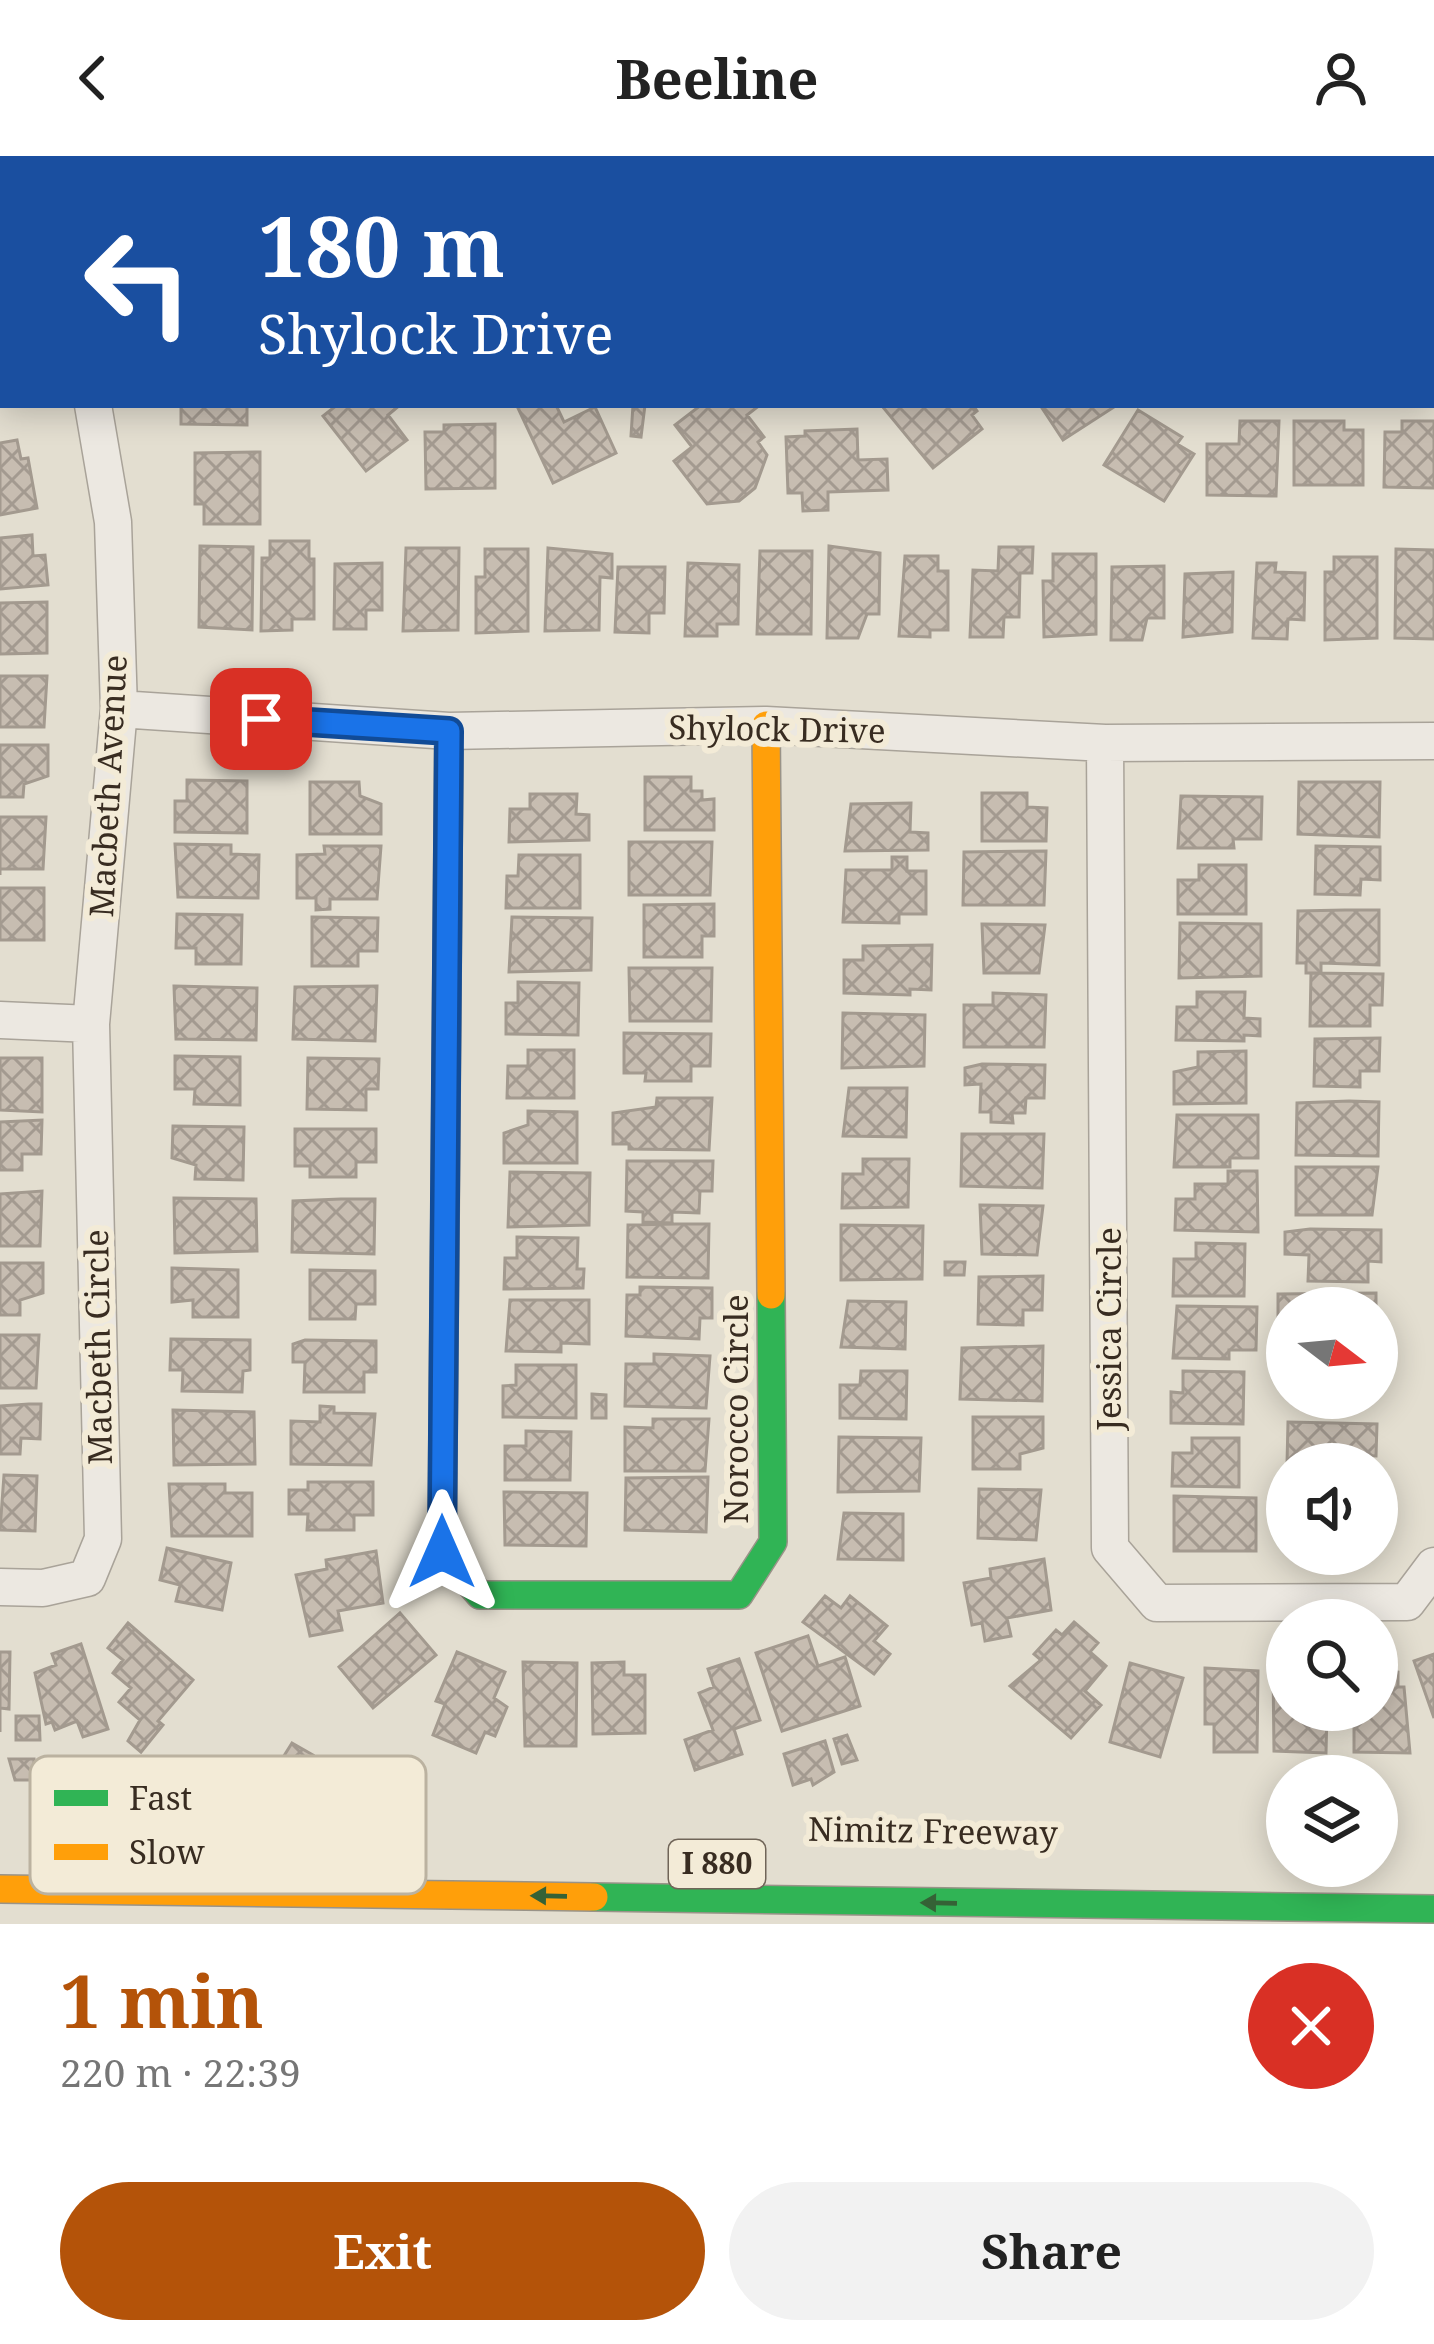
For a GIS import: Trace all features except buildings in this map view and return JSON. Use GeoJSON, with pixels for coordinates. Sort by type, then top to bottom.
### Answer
{"type":"FeatureCollection","features":[{"type":"Feature","properties":{"kind":"main road","name":"Norocco Circle"},"geometry":{"type":"LineString","coordinates":[[449,731],[442,1552],[480,1594],[740,1594],[773,1542],[766,724]]}},
{"type":"Feature","properties":{"kind":"main road","name":"I 880"},"geometry":{"type":"LineString","coordinates":[[0,1888],[30,1888]]}},
{"type":"Feature","properties":{"kind":"main road","name":"I 880"},"geometry":{"type":"LineString","coordinates":[[410,1894],[1434,1909]]}},
{"type":"Feature","properties":{"kind":"street","name":"Macbeth Avenue"},"geometry":{"type":"LineString","coordinates":[[91,1024],[119,710],[113,522],[94,408]]}},
{"type":"Feature","properties":{"kind":"street","name":"Shylock Drive"},"geometry":{"type":"LineString","coordinates":[[119,710],[449,731],[766,724],[1106,743],[1434,741]]}},
{"type":"Feature","properties":{"kind":"street","name":"Jessica Circle"},"geometry":{"type":"LineString","coordinates":[[1106,743],[1110,1548],[1157,1603],[1407,1602],[1434,1566]]}},
{"type":"Feature","properties":{"kind":"street"},"geometry":{"type":"LineString","coordinates":[[0,1020],[91,1024]]}},
{"type":"Feature","properties":{"kind":"street","name":"Macbeth Circle"},"geometry":{"type":"LineString","coordinates":[[0,1587],[44,1588],[87,1577],[103,1539],[91,1024]]}},
{"type":"Feature","properties":{"kind":"traffic: fast"},"geometry":{"type":"LineString","coordinates":[[445,1218],[442,1552],[480,1595],[739,1595],[773,1542],[771,1295]]}},
{"type":"Feature","properties":{"kind":"traffic: fast"},"geometry":{"type":"LineString","coordinates":[[594,1897],[1434,1909]]}},
{"type":"Feature","properties":{"kind":"traffic: slow"},"geometry":{"type":"LineString","coordinates":[[766,725],[771,1295]]}},
{"type":"Feature","properties":{"kind":"traffic: slow"},"geometry":{"type":"LineString","coordinates":[[445,1218],[449,731]]}},
{"type":"Feature","properties":{"kind":"traffic: slow"},"geometry":{"type":"LineString","coordinates":[[0,1889],[30,1889]]}},
{"type":"Feature","properties":{"kind":"traffic: slow"},"geometry":{"type":"LineString","coordinates":[[371,1894],[594,1897]]}},
{"type":"Feature","properties":{"kind":"route"},"geometry":{"type":"LineString","coordinates":[[261,719],[449,731],[442,1552]]}}]}
